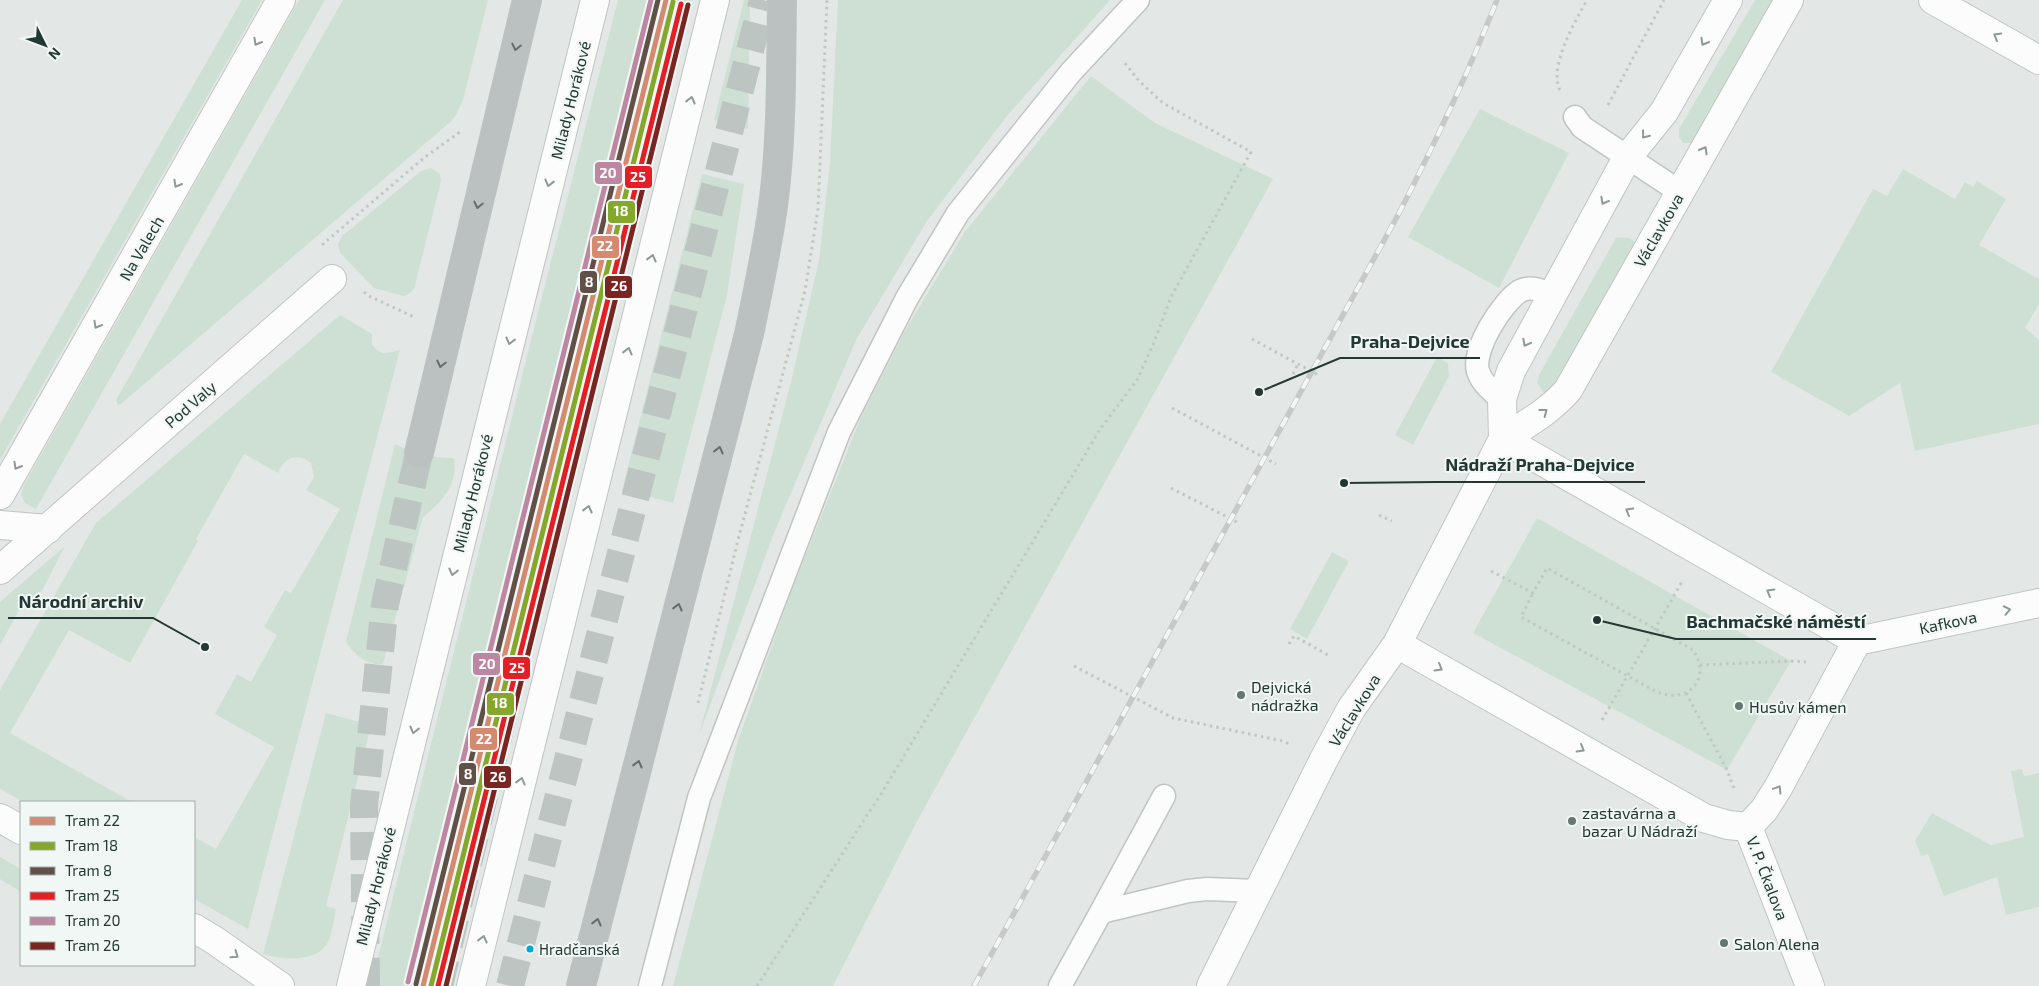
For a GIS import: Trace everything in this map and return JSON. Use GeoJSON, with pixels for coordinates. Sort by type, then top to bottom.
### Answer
{"type":"FeatureCollection","features":[{"type":"Feature","properties":{"kind":"highway"},"geometry":{"type":"LineString","coordinates":[[419,452],[527,0]]}},
{"type":"Feature","properties":{"kind":"highway"},"geometry":{"type":"LineString","coordinates":[[581,986],[749,334],[773,204],[780,113],[782,0]]}},
{"type":"Feature","properties":{"kind":"street","name":"Na Valech"},"geometry":{"type":"LineString","coordinates":[[0,495],[282,0]]}},
{"type":"Feature","properties":{"kind":"street","name":"Milady Horákové"},"geometry":{"type":"LineString","coordinates":[[350,986],[596,0]]}},
{"type":"Feature","properties":{"kind":"street"},"geometry":{"type":"LineString","coordinates":[[471,986],[715,0]]}},
{"type":"Feature","properties":{"kind":"street","name":"Václavkova"},"geometry":{"type":"LineString","coordinates":[[1211,986],[1323,761],[1351,709],[1397,644],[1503,439],[1502,399],[1511,370],[1627,158],[1664,112],[1728,0]]}},
{"type":"Feature","properties":{"kind":"street","name":"Václavkova"},"geometry":{"type":"LineString","coordinates":[[1503,439],[1540,415],[1558,401],[1568,390],[1789,0]]}},
{"type":"Feature","properties":{"kind":"street"},"geometry":{"type":"LineString","coordinates":[[1933,0],[2039,60]]}},
{"type":"Feature","properties":{"kind":"street","name":"Pod Valy"},"geometry":{"type":"LineString","coordinates":[[0,570],[332,279]]}},
{"type":"Feature","properties":{"kind":"street"},"geometry":{"type":"LineString","coordinates":[[1397,644],[1704,818],[1728,825],[1748,827],[1764,810],[1778,788],[1857,641],[1503,439]]}},
{"type":"Feature","properties":{"kind":"street"},"geometry":{"type":"LineString","coordinates":[[0,525],[48,529]]}},
{"type":"Feature","properties":{"kind":"street","name":"Kafkova"},"geometry":{"type":"LineString","coordinates":[[1857,641],[2039,603]]}},
{"type":"Feature","properties":{"kind":"street"},"geometry":{"type":"LineString","coordinates":[[0,818],[20,829]]}},
{"type":"Feature","properties":{"kind":"street","name":"V. P. Čkalova"},"geometry":{"type":"LineString","coordinates":[[1748,827],[1810,986]]}},
{"type":"Feature","properties":{"kind":"street"},"geometry":{"type":"LineString","coordinates":[[195,929],[280,986]]}},
{"type":"Feature","properties":{"kind":"lane"},"geometry":{"type":"LineString","coordinates":[[650,986],[699,798],[839,432],[907,298],[958,213],[1071,72],[1138,0]]}},
{"type":"Feature","properties":{"kind":"lane"},"geometry":{"type":"LineString","coordinates":[[1575,117],[1582,127],[1680,192]]}},
{"type":"Feature","properties":{"kind":"lane"},"geometry":{"type":"LineString","coordinates":[[1502,399],[1494,394],[1477,370],[1478,355],[1490,329],[1503,306],[1521,290],[1536,288],[1552,295]]}},
{"type":"Feature","properties":{"kind":"lane"},"geometry":{"type":"LineString","coordinates":[[1060,986],[1164,796]]}},
{"type":"Feature","properties":{"kind":"lane"},"geometry":{"type":"LineString","coordinates":[[1101,912],[1188,891],[1207,889],[1257,891]]}},
{"type":"Feature","properties":{"kind":"path"},"geometry":{"type":"LineString","coordinates":[[1575,117],[1558,85],[1559,60],[1587,0]]}},
{"type":"Feature","properties":{"kind":"path"},"geometry":{"type":"LineString","coordinates":[[1593,134],[1664,0]]}},
{"type":"Feature","properties":{"kind":"path"},"geometry":{"type":"LineString","coordinates":[[757,986],[881,794],[1101,428],[1136,380],[1153,345],[1171,297],[1251,152],[1163,103],[1140,82],[1104,37]]}},
{"type":"Feature","properties":{"kind":"path"},"geometry":{"type":"LineString","coordinates":[[323,244],[425,157],[463,130]]}},
{"type":"Feature","properties":{"kind":"path"},"geometry":{"type":"LineString","coordinates":[[1252,338],[1320,376]]}},
{"type":"Feature","properties":{"kind":"path"},"geometry":{"type":"LineString","coordinates":[[1293,374],[1298,364]]}},
{"type":"Feature","properties":{"kind":"path"},"geometry":{"type":"LineString","coordinates":[[1172,408],[1276,464]]}},
{"type":"Feature","properties":{"kind":"path"},"geometry":{"type":"LineString","coordinates":[[1171,488],[1239,524]]}},
{"type":"Feature","properties":{"kind":"path"},"geometry":{"type":"LineString","coordinates":[[1379,515],[1392,521]]}},
{"type":"Feature","properties":{"kind":"path"},"geometry":{"type":"LineString","coordinates":[[1584,751],[1699,551]]}},
{"type":"Feature","properties":{"kind":"path"},"geometry":{"type":"LineString","coordinates":[[1547,568],[1656,628],[1692,650],[1698,657],[1700,665],[1697,681],[1693,688],[1686,693],[1678,696],[1662,694],[1521,617],[1547,568]]}},
{"type":"Feature","properties":{"kind":"path"},"geometry":{"type":"LineString","coordinates":[[1491,572],[1533,593]]}},
{"type":"Feature","properties":{"kind":"path"},"geometry":{"type":"LineString","coordinates":[[1290,644],[1294,636],[1328,655]]}},
{"type":"Feature","properties":{"kind":"path"},"geometry":{"type":"LineString","coordinates":[[1700,665],[1791,660],[1807,662]]}},
{"type":"Feature","properties":{"kind":"path"},"geometry":{"type":"LineString","coordinates":[[1074,666],[1173,718],[1283,741],[1323,761]]}},
{"type":"Feature","properties":{"kind":"path"},"geometry":{"type":"LineString","coordinates":[[1686,693],[1727,770],[1748,827]]}},
{"type":"Feature","properties":{"kind":"green space"},"geometry":{"type":"Polygon","coordinates":[[[242,0],[262,0],[0,460],[0,424],[242,0]]]}},
{"type":"Feature","properties":{"kind":"green space"},"geometry":{"type":"Polygon","coordinates":[[[299,0],[325,0],[36,509],[25,503],[21,495],[24,485],[299,0]]]}},
{"type":"Feature","properties":{"kind":"green space"},"geometry":{"type":"Polygon","coordinates":[[[343,0],[488,0],[463,100],[455,117],[118,405],[116,400],[343,0]]]}},
{"type":"Feature","properties":{"kind":"green space"},"geometry":{"type":"Polygon","coordinates":[[[618,0],[691,0],[556,553],[482,837],[447,986],[371,986],[533,332],[618,0]]]}},
{"type":"Feature","properties":{"kind":"green space"},"geometry":{"type":"Polygon","coordinates":[[[744,0],[750,0],[748,129],[714,120],[744,0]]]}},
{"type":"Feature","properties":{"kind":"green space"},"geometry":{"type":"Polygon","coordinates":[[[838,0],[1110,0],[1007,116],[927,221],[856,340],[774,533],[699,735],[791,382],[819,260],[830,163],[838,0]]]}},
{"type":"Feature","properties":{"kind":"green space"},"geometry":{"type":"Polygon","coordinates":[[[1755,0],[1777,0],[1698,140],[1683,143],[1679,137],[1679,129],[1755,0]]]}},
{"type":"Feature","properties":{"kind":"green space"},"geometry":{"type":"Polygon","coordinates":[[[1091,76],[1155,123],[1273,179],[915,825],[833,986],[673,986],[738,741],[791,592],[861,417],[906,329],[964,233],[1091,76]]]}},
{"type":"Feature","properties":{"kind":"green space"},"geometry":{"type":"Polygon","coordinates":[[[1480,109],[1569,153],[1499,288],[1408,237],[1480,109]]]}},
{"type":"Feature","properties":{"kind":"green space"},"geometry":{"type":"Polygon","coordinates":[[[431,168],[440,174],[441,181],[414,289],[404,296],[374,288],[340,253],[338,245],[341,237],[421,171],[431,168]]]}},
{"type":"Feature","properties":{"kind":"green space"},"geometry":{"type":"Polygon","coordinates":[[[1903,169],[1955,199],[1965,182],[1973,187],[1977,181],[2006,199],[1979,245],[2039,279],[2039,304],[2025,328],[2039,340],[2039,424],[1915,451],[1900,383],[1849,416],[1771,372],[1873,189],[1887,196],[1903,169]]]}},
{"type":"Feature","properties":{"kind":"green space"},"geometry":{"type":"Polygon","coordinates":[[[702,174],[744,184],[727,295],[673,503],[622,490],[702,174]]]}},
{"type":"Feature","properties":{"kind":"green space"},"geometry":{"type":"Polygon","coordinates":[[[1616,238],[1629,238],[1637,247],[1559,388],[1549,393],[1543,392],[1537,383],[1539,375],[1616,238]]]}},
{"type":"Feature","properties":{"kind":"green space"},"geometry":{"type":"Polygon","coordinates":[[[340,315],[372,334],[372,344],[378,351],[385,353],[400,350],[248,929],[195,900],[195,838],[216,849],[274,747],[215,714],[237,674],[251,682],[277,635],[264,627],[285,590],[291,593],[340,509],[306,490],[314,477],[311,463],[306,460],[296,457],[287,460],[278,473],[244,454],[130,663],[69,630],[10,733],[130,801],[22,801],[0,789],[0,690],[96,523],[340,315]]]}},
{"type":"Feature","properties":{"kind":"green space"},"geometry":{"type":"Polygon","coordinates":[[[1437,357],[1448,363],[1449,376],[1413,445],[1395,435],[1437,357]]]}},
{"type":"Feature","properties":{"kind":"green space"},"geometry":{"type":"Polygon","coordinates":[[[395,444],[424,455],[454,458],[455,468],[454,476],[447,492],[437,505],[423,517],[383,664],[377,664],[366,661],[353,651],[346,642],[395,444]]]}},
{"type":"Feature","properties":{"kind":"green space"},"geometry":{"type":"Polygon","coordinates":[[[1537,518],[1791,661],[1727,770],[1473,633],[1537,518]]]}},
{"type":"Feature","properties":{"kind":"green space"},"geometry":{"type":"Polygon","coordinates":[[[65,546],[32,610],[22,605],[0,645],[0,602],[65,546]]]}},
{"type":"Feature","properties":{"kind":"green space"},"geometry":{"type":"Polygon","coordinates":[[[1332,552],[1349,561],[1307,639],[1290,629],[1332,552]]]}},
{"type":"Feature","properties":{"kind":"green space"},"geometry":{"type":"Polygon","coordinates":[[[326,713],[371,725],[326,906],[336,909],[333,927],[327,944],[322,950],[306,957],[279,958],[263,954],[326,713]]]}},
{"type":"Feature","properties":{"kind":"green space"},"geometry":{"type":"Polygon","coordinates":[[[2022,769],[2024,776],[2039,773],[2039,907],[2006,915],[1997,877],[1944,896],[1928,854],[1921,856],[1915,841],[1932,813],[1991,845],[2024,837],[2011,771],[2022,769]]]}},
{"type":"Feature","properties":{"kind":"green space"},"geometry":{"type":"Polygon","coordinates":[[[0,857],[20,868],[20,891],[0,879],[0,857]]]}},
{"type":"Feature","properties":{"kind":"tunnel"},"geometry":{"type":"LineString","coordinates":[[439,986],[674,0]]}},
{"type":"Feature","properties":{"kind":"tunnel"},"geometry":{"type":"LineString","coordinates":[[510,986],[763,0]]}},
{"type":"Feature","properties":{"kind":"tunnel"},"geometry":{"type":"LineString","coordinates":[[366,986],[364,805],[385,604],[419,453]]}},
{"type":"Feature","properties":{"kind":"railway"},"geometry":{"type":"LineString","coordinates":[[974,986],[1398,215],[1450,109],[1497,0]]}},
{"type":"Feature","properties":{"kind":"tram line","name":"20"},"geometry":{"type":"LineString","coordinates":[[408,982],[651,0]]}},
{"type":"Feature","properties":{"kind":"tram line","name":"8"},"geometry":{"type":"LineString","coordinates":[[416,984],[658,0]]}},
{"type":"Feature","properties":{"kind":"tram line","name":"22"},"geometry":{"type":"LineString","coordinates":[[423,986],[666,0]]}},
{"type":"Feature","properties":{"kind":"tram line","name":"18"},"geometry":{"type":"LineString","coordinates":[[431,986],[673,2]]}},
{"type":"Feature","properties":{"kind":"tram line","name":"25"},"geometry":{"type":"LineString","coordinates":[[438,986],[681,4]]}},
{"type":"Feature","properties":{"kind":"tram line","name":"26"},"geometry":{"type":"LineString","coordinates":[[446,986],[688,5]]}},
{"type":"Feature","properties":{"kind":"place","name":"Praha-Dejvice"},"geometry":{"type":"Point","coordinates":[1259,392]}},
{"type":"Feature","properties":{"kind":"place","name":"Nádraží Praha-Dejvice"},"geometry":{"type":"Point","coordinates":[1344,483]}},
{"type":"Feature","properties":{"kind":"place","name":"Bachmačské náměstí"},"geometry":{"type":"Point","coordinates":[1597,620]}},
{"type":"Feature","properties":{"kind":"place","name":"Národní archiv"},"geometry":{"type":"Point","coordinates":[205,647]}},
{"type":"Feature","properties":{"kind":"place","name":"Dejvická nádražka"},"geometry":{"type":"Point","coordinates":[1241,695]}},
{"type":"Feature","properties":{"kind":"place","name":"Husův kámen"},"geometry":{"type":"Point","coordinates":[1739,706]}},
{"type":"Feature","properties":{"kind":"place","name":"zastavárna a bazar U Nádraží"},"geometry":{"type":"Point","coordinates":[1572,821]}},
{"type":"Feature","properties":{"kind":"place","name":"Salon Alena"},"geometry":{"type":"Point","coordinates":[1724,943]}},
{"type":"Feature","properties":{"kind":"place","name":"Hradčanská"},"geometry":{"type":"Point","coordinates":[530,949]}}]}
